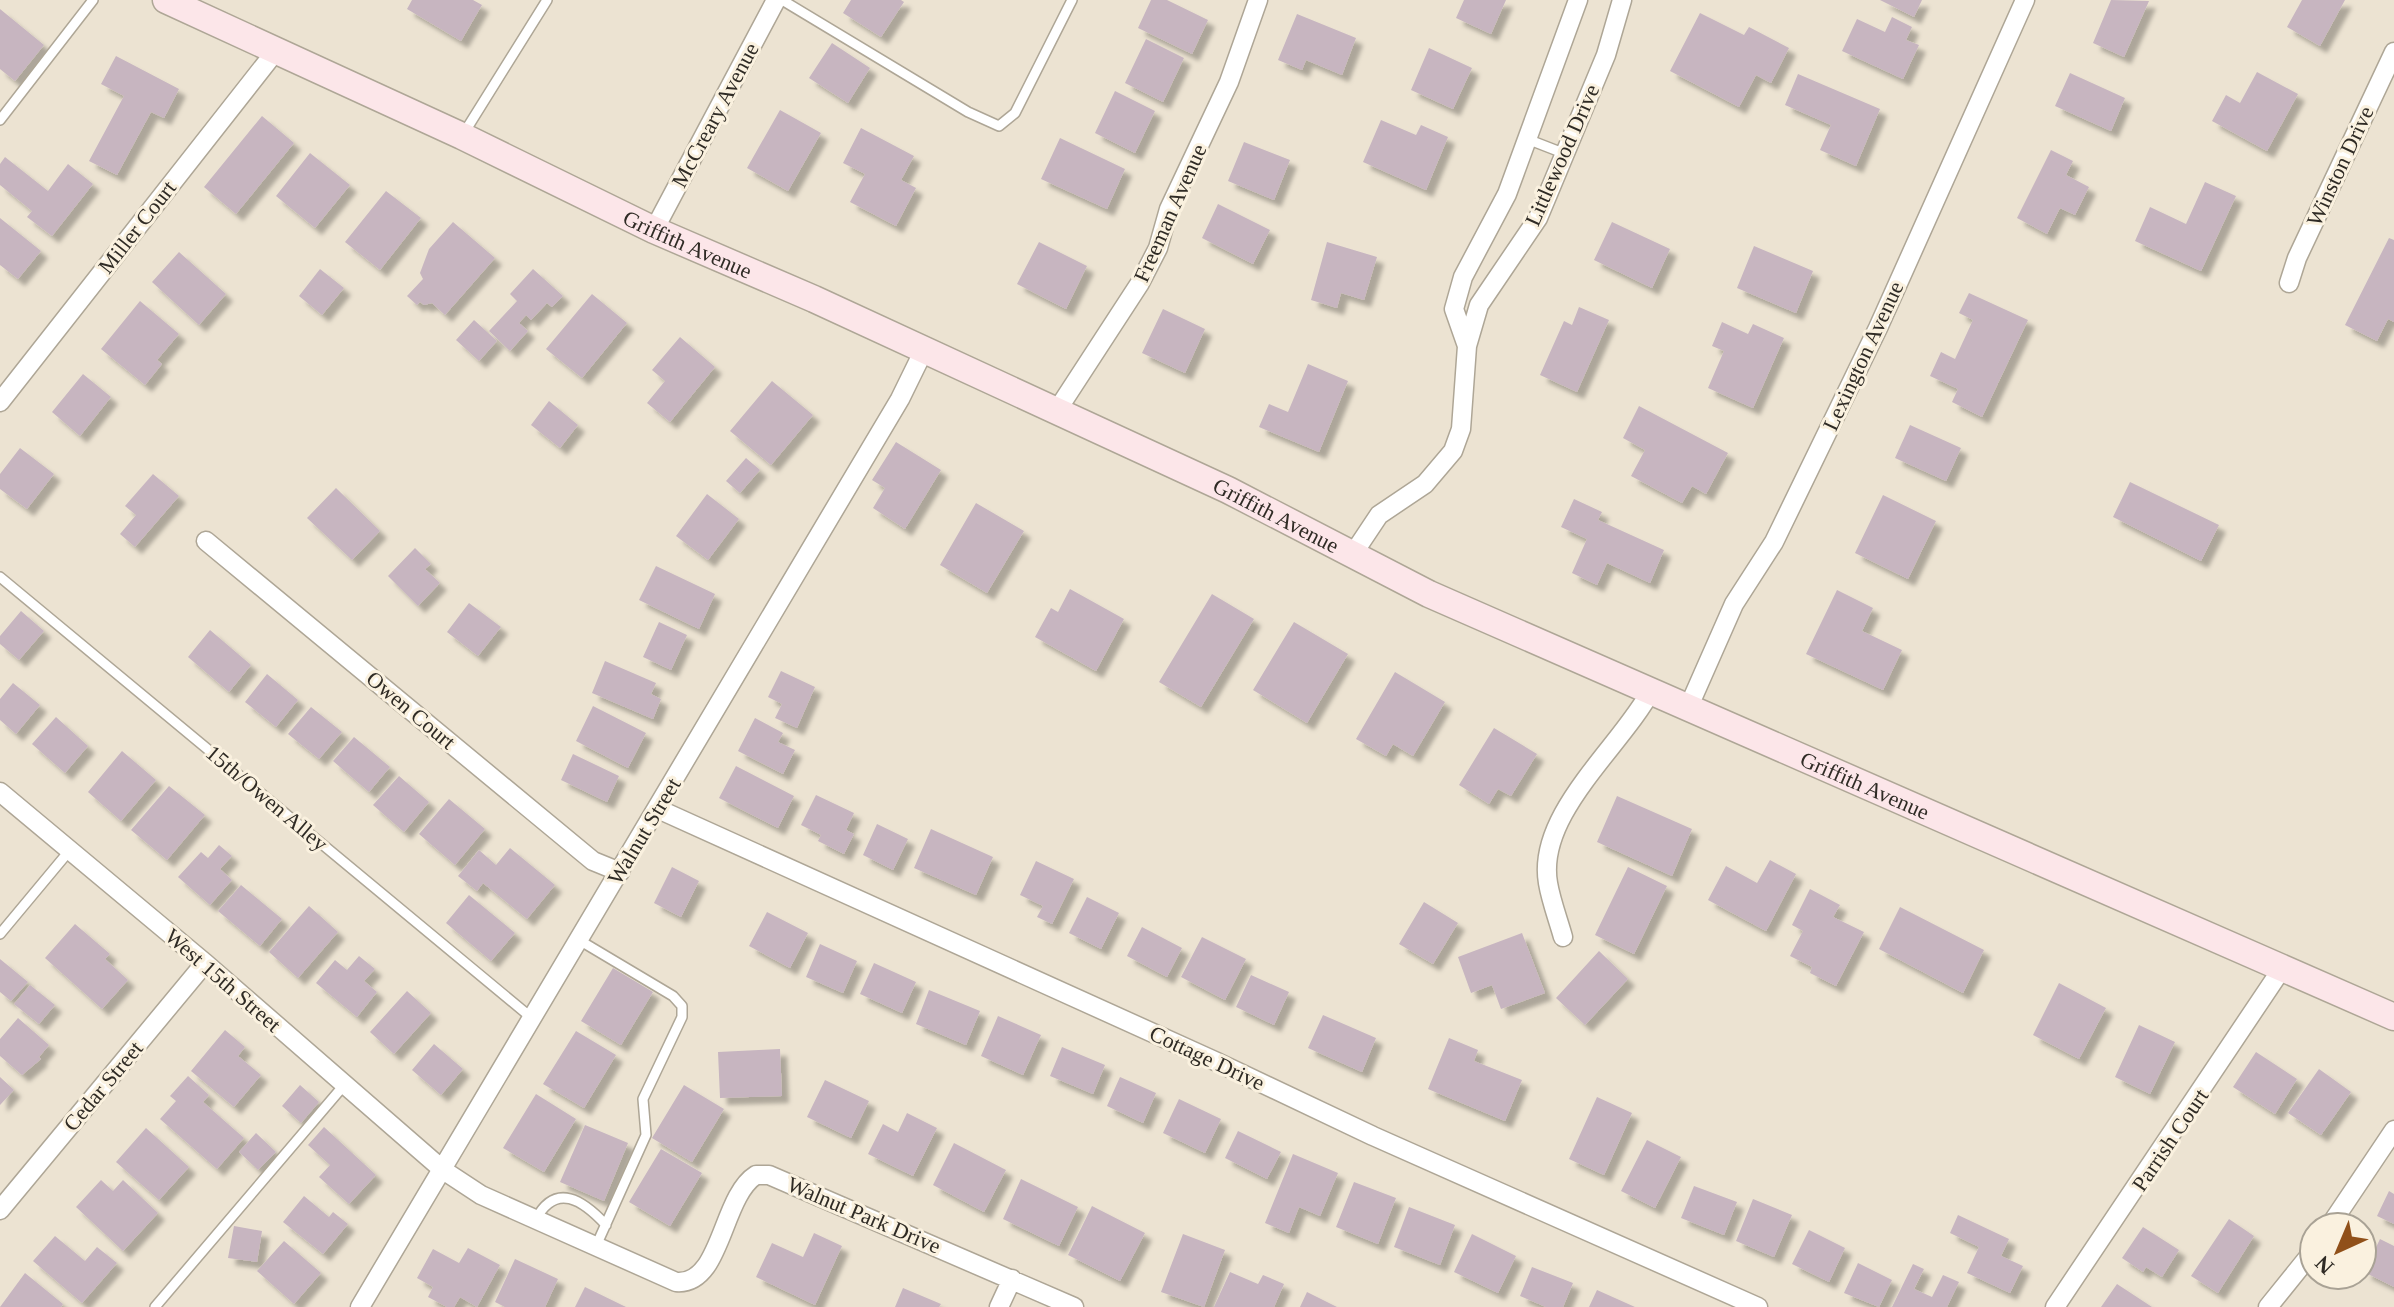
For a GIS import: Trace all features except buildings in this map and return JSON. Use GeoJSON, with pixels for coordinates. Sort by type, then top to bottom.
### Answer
{"type":"FeatureCollection","features":[{"type":"Feature","properties":{"kind":"street","name":"McCreary Avenue"},"geometry":{"type":"LineString","coordinates":[[654,230],[776,0]]}},
{"type":"Feature","properties":{"kind":"street","name":"Freeman Avenue"},"geometry":{"type":"LineString","coordinates":[[1056,412],[1140,283],[1158,248],[1169,209],[1229,82],[1258,0]]}},
{"type":"Feature","properties":{"kind":"street","name":"Littlewood Drive"},"geometry":{"type":"LineString","coordinates":[[1467,346],[1454,309],[1463,277],[1507,194],[1578,0]]}},
{"type":"Feature","properties":{"kind":"street","name":"Littlewood Drive"},"geometry":{"type":"LineString","coordinates":[[1353,554],[1379,515],[1425,484],[1453,451],[1461,429],[1467,346],[1479,305],[1538,218],[1606,55],[1622,0]]}},
{"type":"Feature","properties":{"kind":"street","name":"Lexington Avenue"},"geometry":{"type":"LineString","coordinates":[[1689,706],[1734,604],[1774,542],[1878,328],[2025,0]]}},
{"type":"Feature","properties":{"kind":"street","name":"Griffith Avenue"},"geometry":{"type":"LineString","coordinates":[[181,3],[275,52],[462,136],[654,230],[814,299],[923,352],[1228,490],[1429,594],[1652,689],[2281,970],[2394,1017]]}},
{"type":"Feature","properties":{"kind":"street","name":"Miller Court"},"geometry":{"type":"LineString","coordinates":[[0,402],[275,52]]}},
{"type":"Feature","properties":{"kind":"street","name":"Winston Drive"},"geometry":{"type":"LineString","coordinates":[[2289,283],[2297,258],[2394,52]]}},
{"type":"Feature","properties":{"kind":"street","name":"Walnut Street"},"geometry":{"type":"LineString","coordinates":[[362,1303],[900,399],[923,352]]}},
{"type":"Feature","properties":{"kind":"street","name":"Owen Court"},"geometry":{"type":"LineString","coordinates":[[206,541],[593,861],[620,872]]}},
{"type":"Feature","properties":{"kind":"street"},"geometry":{"type":"LineString","coordinates":[[1563,937],[1547,880],[1553,834],[1570,799],[1635,720],[1652,689]]}},
{"type":"Feature","properties":{"kind":"street","name":"West 15th Street"},"geometry":{"type":"LineString","coordinates":[[0,792],[205,963],[443,1170]]}},
{"type":"Feature","properties":{"kind":"street","name":"Cottage Drive"},"geometry":{"type":"LineString","coordinates":[[658,809],[1373,1136],[1758,1307]]}},
{"type":"Feature","properties":{"kind":"street","name":"Cedar Street"},"geometry":{"type":"LineString","coordinates":[[0,1210],[205,963]]}},
{"type":"Feature","properties":{"kind":"street","name":"Parrish Court"},"geometry":{"type":"LineString","coordinates":[[2055,1307],[2281,970]]}},
{"type":"Feature","properties":{"kind":"street"},"geometry":{"type":"LineString","coordinates":[[2340,1211],[2394,1130]]}},
{"type":"Feature","properties":{"kind":"street","name":"Walnut Park Drive"},"geometry":{"type":"LineString","coordinates":[[443,1170],[481,1195],[676,1282],[687,1283],[697,1277],[717,1247],[741,1188],[756,1175],[769,1175],[1074,1307]]}},
{"type":"Feature","properties":{"kind":"street"},"geometry":{"type":"LineString","coordinates":[[2268,1307],[2298,1270]]}},
{"type":"Feature","properties":{"kind":"street"},"geometry":{"type":"LineString","coordinates":[[999,1307],[1012,1279]]}},
{"type":"Feature","properties":{"kind":"street"},"geometry":{"type":"LineString","coordinates":[[362,1303],[384,1307]]}},
{"type":"Feature","properties":{"kind":"lane"},"geometry":{"type":"LineString","coordinates":[[0,120],[93,0]]}},
{"type":"Feature","properties":{"kind":"lane"},"geometry":{"type":"LineString","coordinates":[[462,136],[547,0]]}},
{"type":"Feature","properties":{"kind":"lane"},"geometry":{"type":"LineString","coordinates":[[782,0],[968,112],[999,126],[1015,113],[1072,0]]}},
{"type":"Feature","properties":{"kind":"lane"},"geometry":{"type":"LineString","coordinates":[[1527,139],[1563,153]]}},
{"type":"Feature","properties":{"kind":"lane","name":"15th/Owen Alley"},"geometry":{"type":"LineString","coordinates":[[0,577],[533,1019]]}},
{"type":"Feature","properties":{"kind":"lane"},"geometry":{"type":"LineString","coordinates":[[0,934],[70,850]]}},
{"type":"Feature","properties":{"kind":"lane"},"geometry":{"type":"LineString","coordinates":[[579,940],[673,996],[682,1006],[682,1017],[643,1099],[646,1135],[596,1246]]}},
{"type":"Feature","properties":{"kind":"lane"},"geometry":{"type":"LineString","coordinates":[[155,1307],[345,1084]]}},
{"type":"Feature","properties":{"kind":"lane"},"geometry":{"type":"LineString","coordinates":[[536,1219],[544,1204],[557,1197],[584,1205],[606,1225]]}}]}
